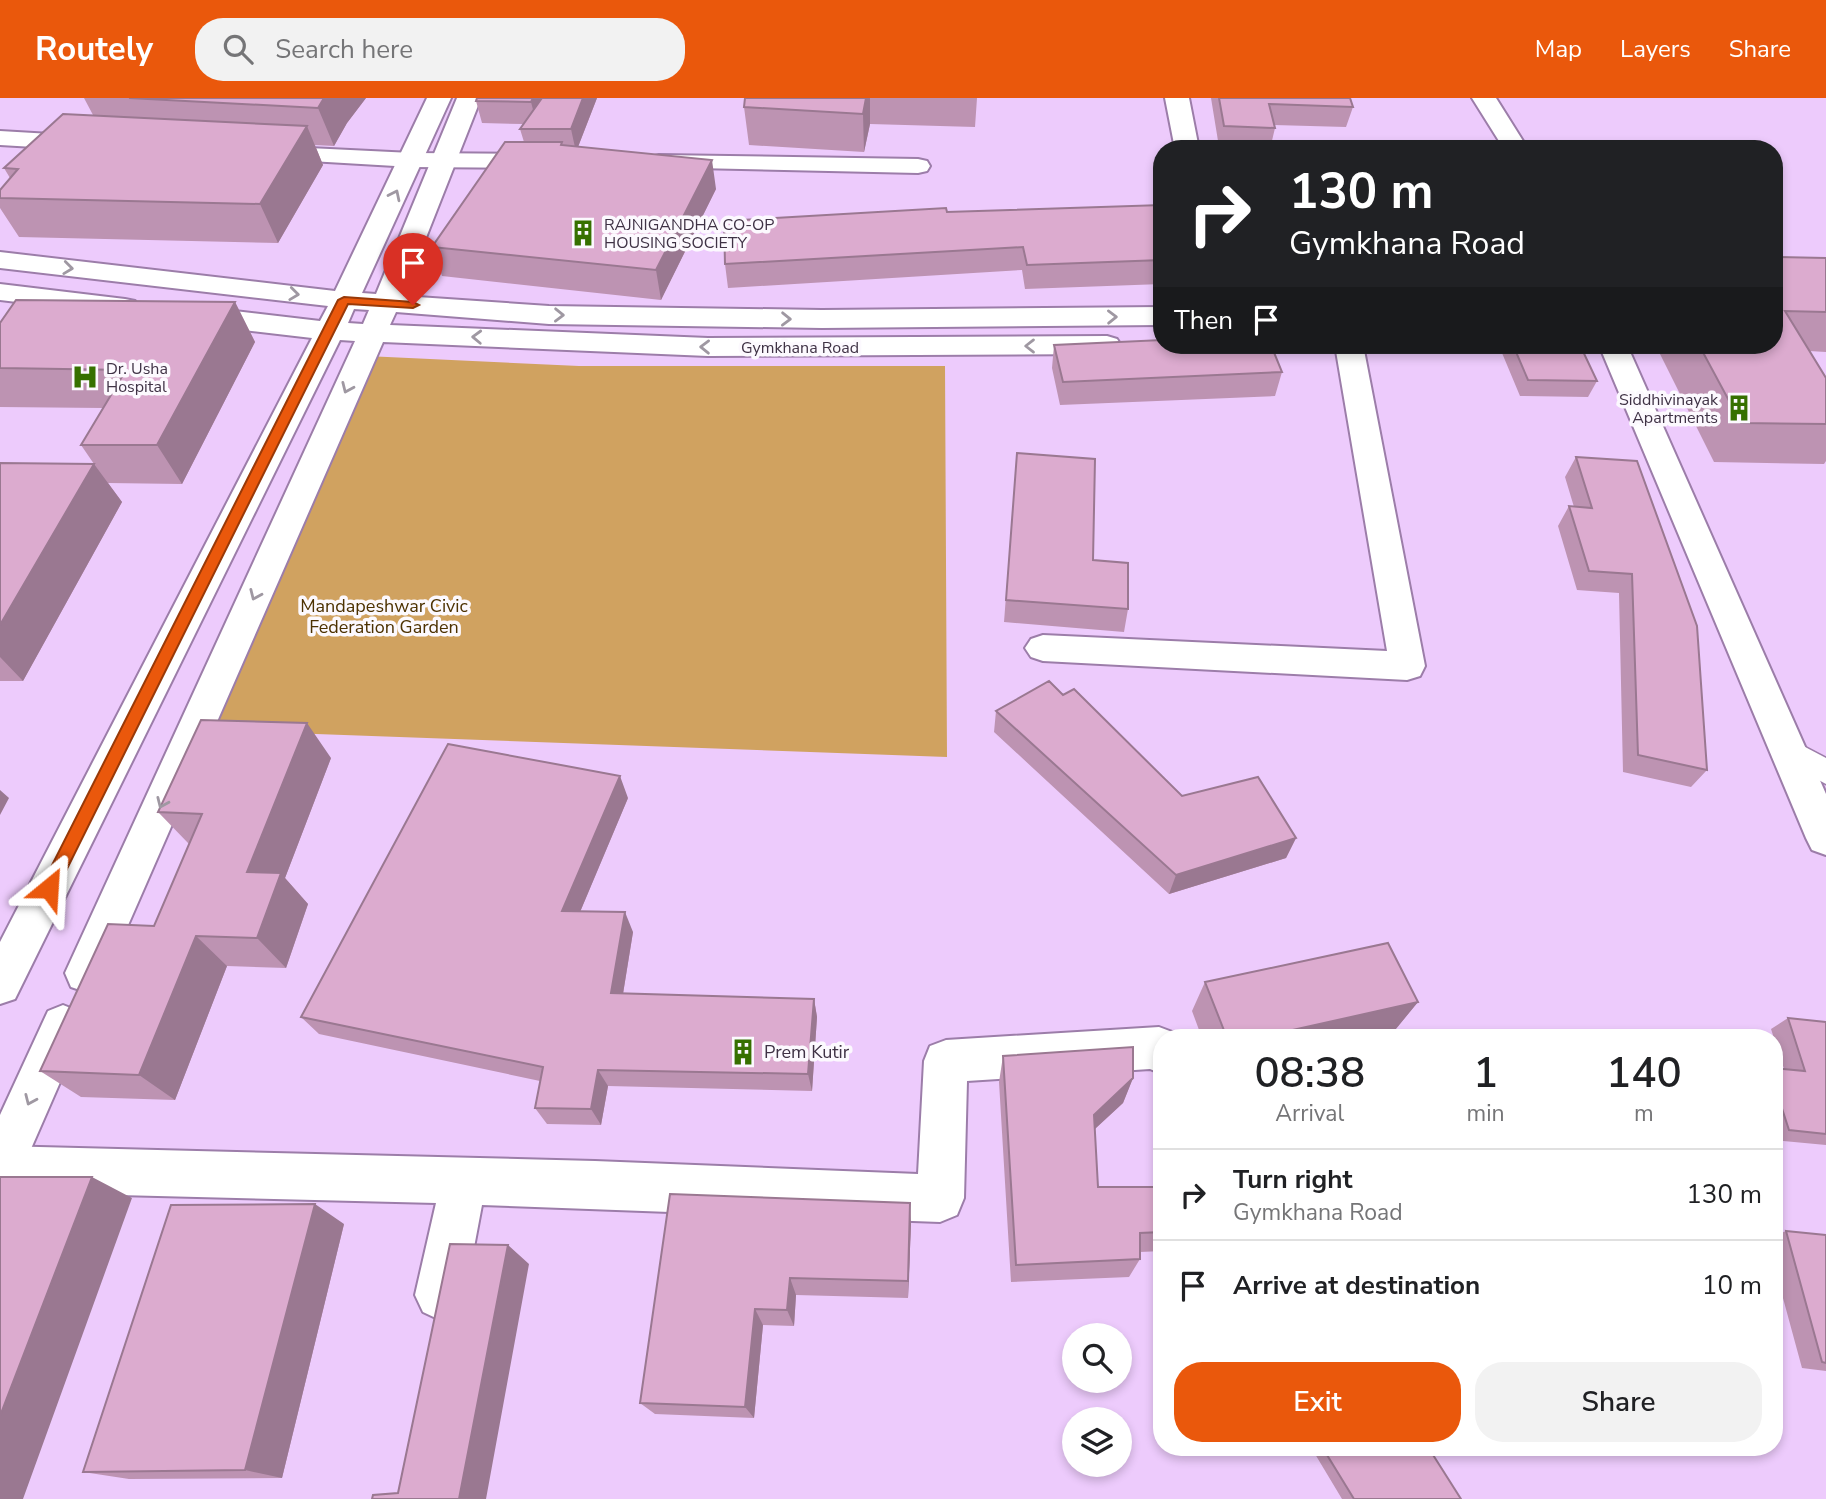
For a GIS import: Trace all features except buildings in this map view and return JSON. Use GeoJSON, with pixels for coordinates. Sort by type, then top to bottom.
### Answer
{"type":"FeatureCollection","features":[{"type":"Feature","properties":{"kind":"street"},"geometry":{"type":"LineString","coordinates":[[0,985],[330,331],[439,98]]}},
{"type":"Feature","properties":{"kind":"street"},"geometry":{"type":"LineString","coordinates":[[469,98],[379,318],[0,1168],[464,1180],[940,1198],[946,1061],[1153,1048]]}},
{"type":"Feature","properties":{"kind":"street"},"geometry":{"type":"LineString","coordinates":[[1177,98],[1184,140]]}},
{"type":"Feature","properties":{"kind":"street"},"geometry":{"type":"LineString","coordinates":[[1484,98],[1510,140]]}},
{"type":"Feature","properties":{"kind":"street"},"geometry":{"type":"LineString","coordinates":[[0,138],[115,145]]}},
{"type":"Feature","properties":{"kind":"street"},"geometry":{"type":"LineString","coordinates":[[249,152],[443,161],[563,162]]}},
{"type":"Feature","properties":{"kind":"street"},"geometry":{"type":"LineString","coordinates":[[630,162],[918,166]]}},
{"type":"Feature","properties":{"kind":"street","name":"Gymkhana Road"},"geometry":{"type":"LineString","coordinates":[[0,260],[344,300],[379,318],[708,347],[1133,345]]}},
{"type":"Feature","properties":{"kind":"street","name":"Gymkhana Road"},"geometry":{"type":"LineString","coordinates":[[0,292],[330,331],[379,318],[1153,316]]}},
{"type":"Feature","properties":{"kind":"street"},"geometry":{"type":"LineString","coordinates":[[1043,648],[1407,666],[1351,354]]}},
{"type":"Feature","properties":{"kind":"street"},"geometry":{"type":"LineString","coordinates":[[1617,354],[1826,838]]}},
{"type":"Feature","properties":{"kind":"street"},"geometry":{"type":"LineString","coordinates":[[430,1340],[464,1180]]}},
{"type":"Feature","properties":{"kind":"lane"},"geometry":{"type":"LineString","coordinates":[[1788,750],[1826,772]]}},
{"type":"Feature","properties":{"kind":"green space","name":"Mandapeshwar Civic Federation Garden"},"geometry":{"type":"Polygon","coordinates":[[[366,356],[579,366],[945,366],[947,757],[204,730],[366,356]]]}},
{"type":"Feature","properties":{"kind":"place","name":"RAJNIGANDHA CO-OP HOUSING SOCIETY"},"geometry":{"type":"Point","coordinates":[583,233]}},
{"type":"Feature","properties":{"kind":"place","name":"Dr. Usha Hospital"},"geometry":{"type":"Point","coordinates":[85,377]}},
{"type":"Feature","properties":{"kind":"place","name":"Siddhivinayak Apartments"},"geometry":{"type":"Point","coordinates":[1739,408]}},
{"type":"Feature","properties":{"kind":"place","name":"Prem Kutir"},"geometry":{"type":"Point","coordinates":[743,1052]}},
{"type":"Feature","properties":{"kind":"route"},"geometry":{"type":"LineString","coordinates":[[49,888],[344,300],[413,305]]}}]}
